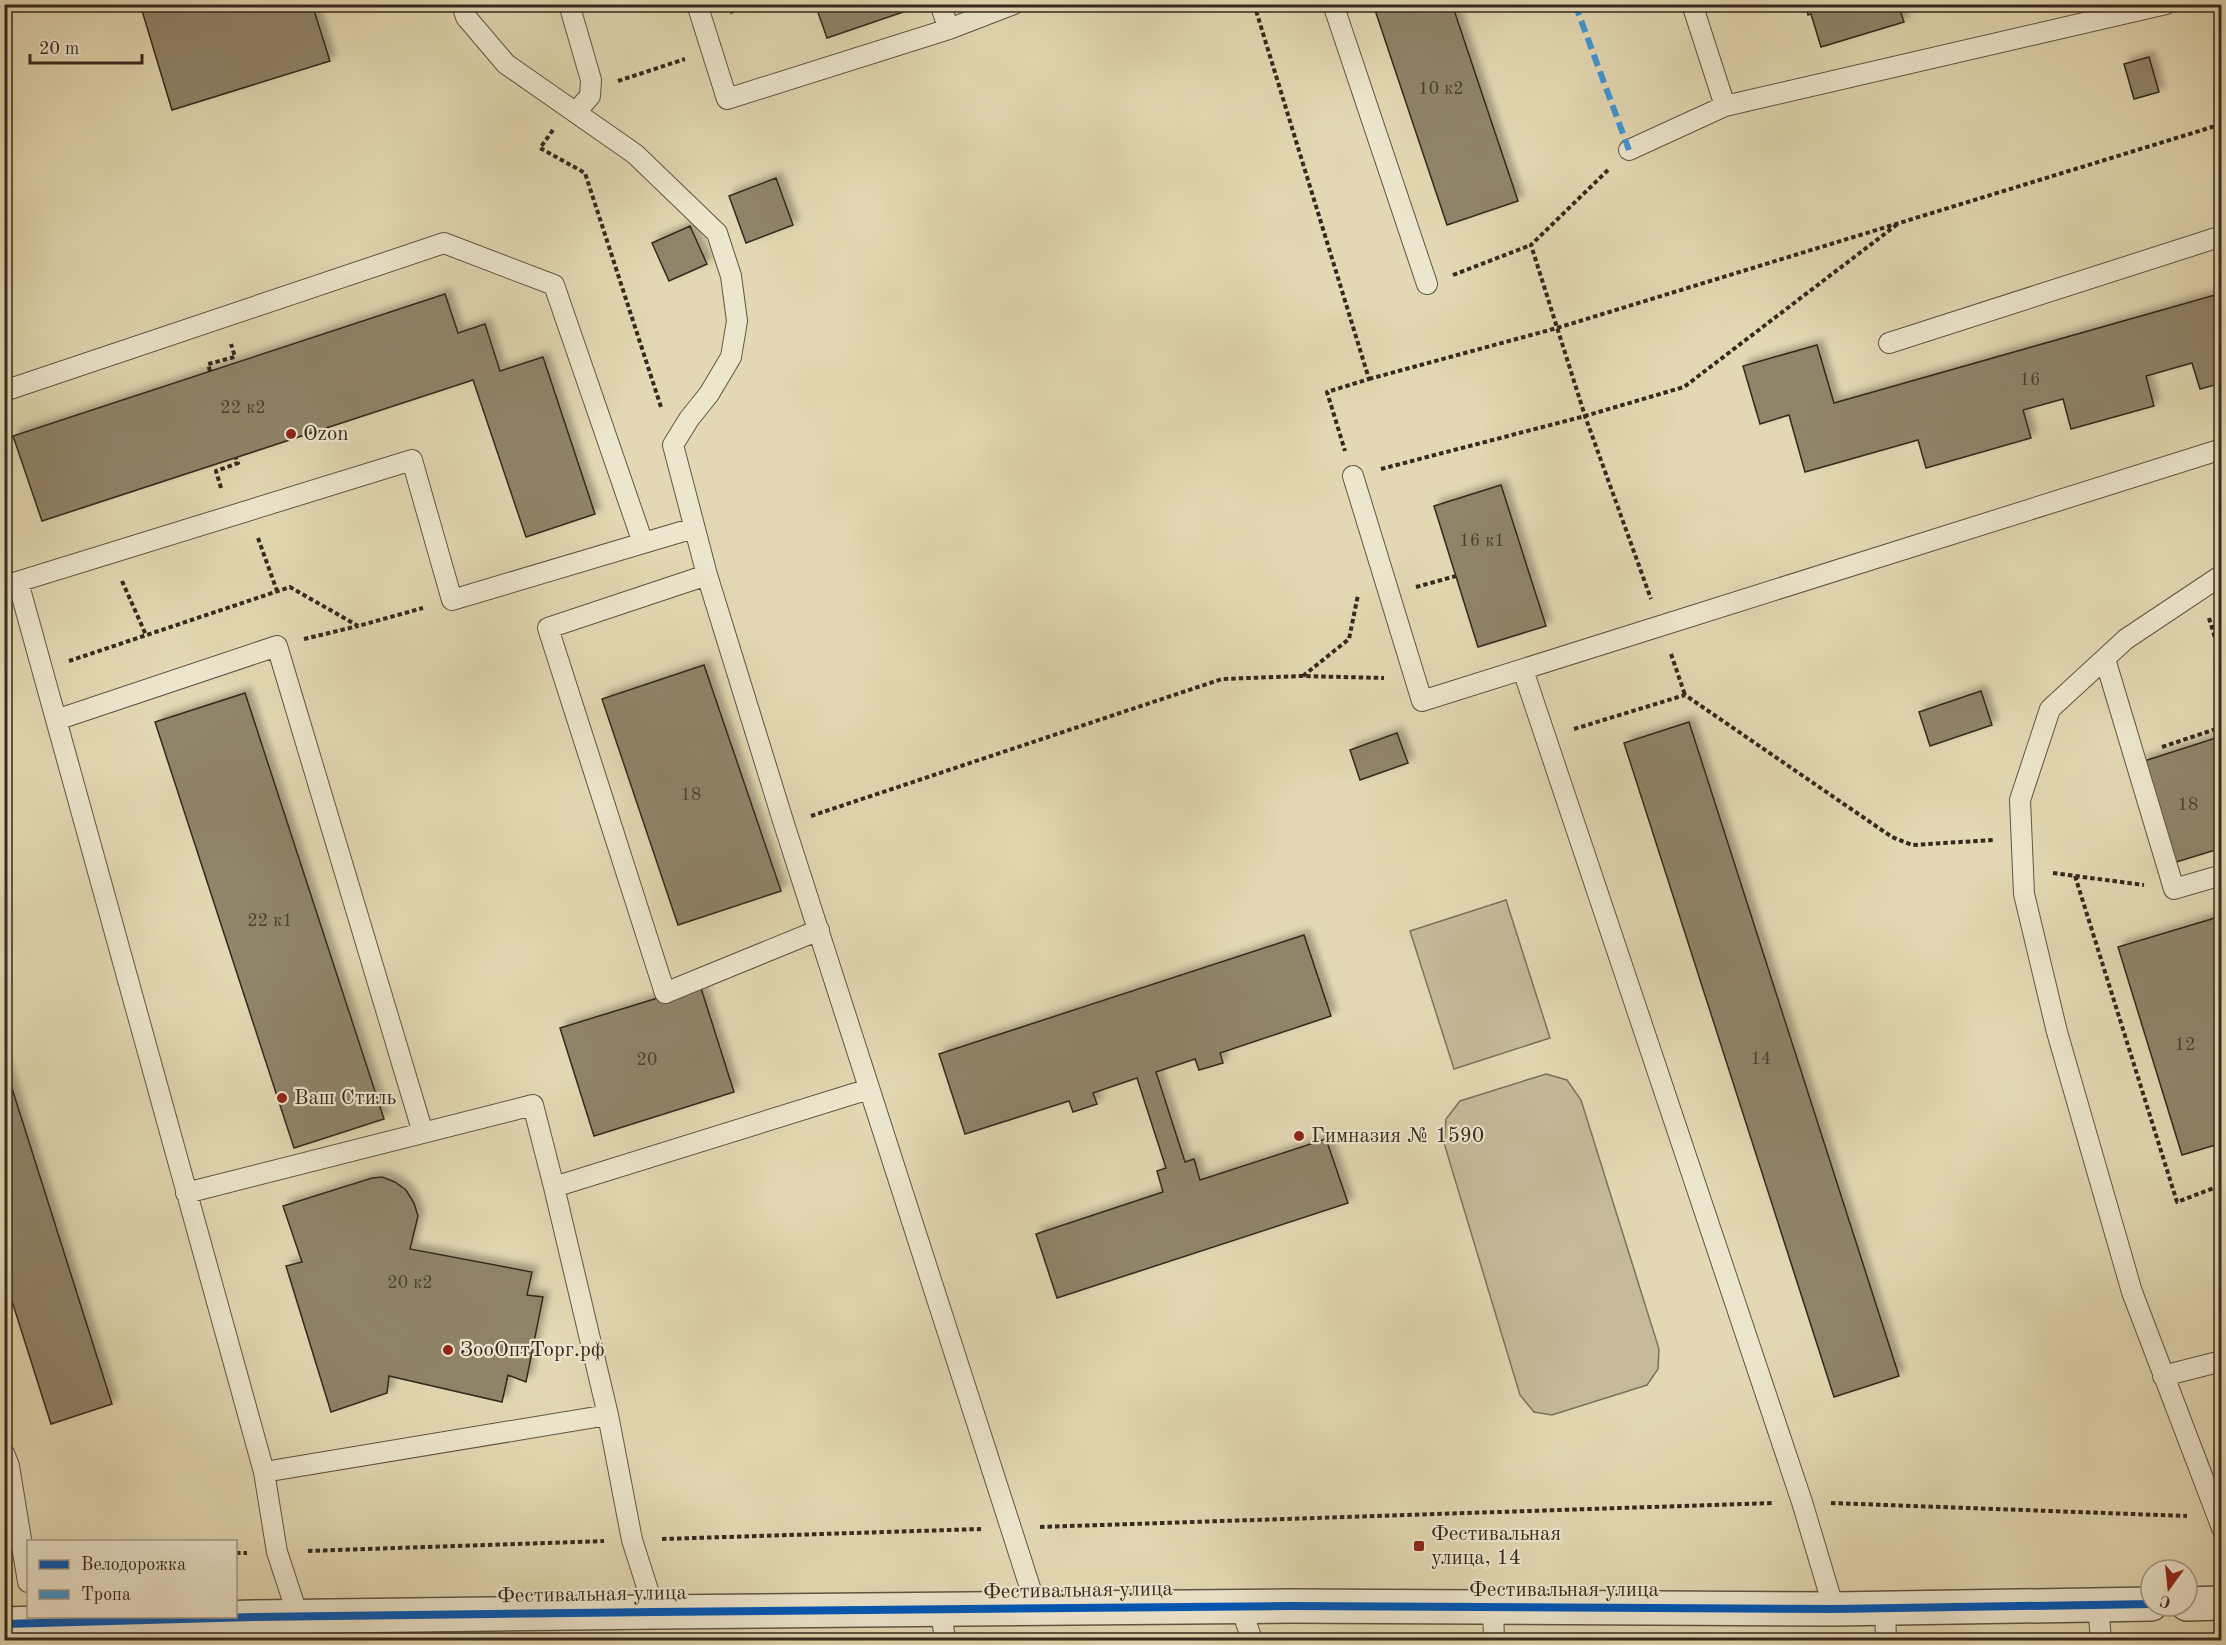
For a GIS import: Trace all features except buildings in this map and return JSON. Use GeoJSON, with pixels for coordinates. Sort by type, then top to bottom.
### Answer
{"type":"FeatureCollection","features":[{"type":"Feature","properties":{"kind":"street"},"geometry":{"type":"LineString","coordinates":[[2199,1604],[2222,1603]]}},
{"type":"Feature","properties":{"kind":"street","name":"Фестивальная улица"},"geometry":{"type":"LineString","coordinates":[[4,1624],[37,1619],[300,1628],[655,1612],[943,1626],[1037,1609],[1290,1606],[1834,1609],[2139,1604]]}},
{"type":"Feature","properties":{"kind":"lane"},"geometry":{"type":"LineString","coordinates":[[462,4],[466,16],[506,64],[635,154],[717,233],[731,276],[737,321],[731,357],[673,445],[707,575],[784,824],[1037,1609]]}},
{"type":"Feature","properties":{"kind":"lane"},"geometry":{"type":"LineString","coordinates":[[569,4],[591,80],[590,96],[576,112]]}},
{"type":"Feature","properties":{"kind":"lane"},"geometry":{"type":"LineString","coordinates":[[697,4],[727,99],[949,29],[1014,4]]}},
{"type":"Feature","properties":{"kind":"lane"},"geometry":{"type":"LineString","coordinates":[[940,4],[949,29]]}},
{"type":"Feature","properties":{"kind":"lane"},"geometry":{"type":"LineString","coordinates":[[1333,4],[1427,284]]}},
{"type":"Feature","properties":{"kind":"lane"},"geometry":{"type":"LineString","coordinates":[[1692,4],[1725,106]]}},
{"type":"Feature","properties":{"kind":"lane"},"geometry":{"type":"LineString","coordinates":[[1629,150],[1725,106],[2166,4]]}},
{"type":"Feature","properties":{"kind":"lane"},"geometry":{"type":"LineString","coordinates":[[1889,343],[2222,236]]}},
{"type":"Feature","properties":{"kind":"lane"},"geometry":{"type":"LineString","coordinates":[[4,391],[444,243],[554,285],[643,543]]}},
{"type":"Feature","properties":{"kind":"lane"},"geometry":{"type":"LineString","coordinates":[[1353,476],[1422,701],[2222,448]]}},
{"type":"Feature","properties":{"kind":"lane"},"geometry":{"type":"LineString","coordinates":[[300,1628],[277,1552],[264,1472],[56,720],[42,670],[11,584],[412,460],[452,600],[694,528]]}},
{"type":"Feature","properties":{"kind":"lane"},"geometry":{"type":"LineString","coordinates":[[707,575],[548,628],[665,993],[819,930]]}},
{"type":"Feature","properties":{"kind":"lane"},"geometry":{"type":"LineString","coordinates":[[2220,1522],[2132,1292],[2057,1032],[2024,894],[2020,800],[2050,709],[2126,639],[2222,575]]}},
{"type":"Feature","properties":{"kind":"lane"},"geometry":{"type":"LineString","coordinates":[[56,720],[277,646],[423,1133]]}},
{"type":"Feature","properties":{"kind":"lane"},"geometry":{"type":"LineString","coordinates":[[2105,659],[2174,889],[2222,875]]}},
{"type":"Feature","properties":{"kind":"lane"},"geometry":{"type":"LineString","coordinates":[[1523,670],[1802,1502],[1834,1609]]}},
{"type":"Feature","properties":{"kind":"lane"},"geometry":{"type":"LineString","coordinates":[[554,1187],[869,1089]]}},
{"type":"Feature","properties":{"kind":"lane"},"geometry":{"type":"LineString","coordinates":[[186,1193],[533,1105],[608,1415],[632,1540],[655,1612]]}},
{"type":"Feature","properties":{"kind":"lane"},"geometry":{"type":"LineString","coordinates":[[2163,1376],[2222,1361]]}},
{"type":"Feature","properties":{"kind":"lane"},"geometry":{"type":"LineString","coordinates":[[264,1472],[608,1415]]}},
{"type":"Feature","properties":{"kind":"lane"},"geometry":{"type":"LineString","coordinates":[[4,1453],[9,1466],[27,1576]]}},
{"type":"Feature","properties":{"kind":"lane"},"geometry":{"type":"LineString","coordinates":[[2098,1605],[2101,1641]]}},
{"type":"Feature","properties":{"kind":"lane"},"geometry":{"type":"LineString","coordinates":[[1241,1608],[1252,1641]]}},
{"type":"Feature","properties":{"kind":"lane"},"geometry":{"type":"LineString","coordinates":[[1493,1608],[1494,1641]]}},
{"type":"Feature","properties":{"kind":"lane"},"geometry":{"type":"LineString","coordinates":[[1886,1608],[1886,1641]]}},
{"type":"Feature","properties":{"kind":"path"},"geometry":{"type":"LineString","coordinates":[[1254,4],[1369,379]]}},
{"type":"Feature","properties":{"kind":"path"},"geometry":{"type":"LineString","coordinates":[[576,112],[603,86],[711,50]]}},
{"type":"Feature","properties":{"kind":"path"},"geometry":{"type":"LineString","coordinates":[[1899,223],[1684,387],[1585,416],[1353,476],[1327,392],[1557,328],[1899,223],[2222,124]]}},
{"type":"Feature","properties":{"kind":"path"},"geometry":{"type":"LineString","coordinates":[[540,148],[585,173],[673,445]]}},
{"type":"Feature","properties":{"kind":"path"},"geometry":{"type":"LineString","coordinates":[[1427,284],[1531,245],[1629,150]]}},
{"type":"Feature","properties":{"kind":"path"},"geometry":{"type":"LineString","coordinates":[[1531,245],[1585,416],[1685,695],[1892,837],[1912,845],[2021,838]]}},
{"type":"Feature","properties":{"kind":"path"},"geometry":{"type":"LineString","coordinates":[[210,371],[208,364],[235,357]]}},
{"type":"Feature","properties":{"kind":"path"},"geometry":{"type":"LineString","coordinates":[[216,471],[238,463],[236,458]]}},
{"type":"Feature","properties":{"kind":"path"},"geometry":{"type":"LineString","coordinates":[[247,511],[277,591]]}},
{"type":"Feature","properties":{"kind":"path"},"geometry":{"type":"LineString","coordinates":[[111,554],[146,635]]}},
{"type":"Feature","properties":{"kind":"path"},"geometry":{"type":"LineString","coordinates":[[1389,595],[1456,576]]}},
{"type":"Feature","properties":{"kind":"path"},"geometry":{"type":"LineString","coordinates":[[1302,676],[1349,639],[1359,586]]}},
{"type":"Feature","properties":{"kind":"path"},"geometry":{"type":"LineString","coordinates":[[42,670],[290,587],[358,626]]}},
{"type":"Feature","properties":{"kind":"path"},"geometry":{"type":"LineString","coordinates":[[277,646],[452,600]]}},
{"type":"Feature","properties":{"kind":"path"},"geometry":{"type":"LineString","coordinates":[[2210,623],[2222,661]]}},
{"type":"Feature","properties":{"kind":"path"},"geometry":{"type":"LineString","coordinates":[[784,824],[1221,679],[1302,676],[1415,679]]}},
{"type":"Feature","properties":{"kind":"path"},"geometry":{"type":"LineString","coordinates":[[1544,738],[1685,695]]}},
{"type":"Feature","properties":{"kind":"path"},"geometry":{"type":"LineString","coordinates":[[2158,748],[2222,727]]}},
{"type":"Feature","properties":{"kind":"path"},"geometry":{"type":"LineString","coordinates":[[2023,868],[2174,889]]}},
{"type":"Feature","properties":{"kind":"path"},"geometry":{"type":"LineString","coordinates":[[2075,876],[2176,1202],[2222,1185]]}},
{"type":"Feature","properties":{"kind":"path"},"geometry":{"type":"LineString","coordinates":[[237,1553],[1802,1502],[2220,1522]]}},
{"type":"Feature","properties":{"kind":"shaded area"},"geometry":{"type":"Polygon","coordinates":[[[1506,900],[1550,1038],[1454,1069],[1410,931],[1506,900]]]}},
{"type":"Feature","properties":{"kind":"shaded area"},"geometry":{"type":"Polygon","coordinates":[[[1546,1074],[1567,1080],[1581,1100],[1659,1349],[1658,1369],[1647,1385],[1552,1415],[1534,1412],[1520,1395],[1444,1143],[1446,1119],[1460,1101],[1546,1074]]]}},
{"type":"Feature","properties":{"kind":"marked path"},"geometry":{"type":"LineString","coordinates":[[1575,4],[1629,150]]}},
{"type":"Feature","properties":{"kind":"cycle path"},"geometry":{"type":"LineString","coordinates":[[237,1617],[1290,1606],[1834,1609],[2139,1604]]}},
{"type":"Feature","properties":{"kind":"cycle path"},"geometry":{"type":"LineString","coordinates":[[4,1624],[218,1618]]}},
{"type":"Feature","properties":{"kind":"place","name":"Ozon"},"geometry":{"type":"Point","coordinates":[291,434]}},
{"type":"Feature","properties":{"kind":"place","name":"Ваш Стиль"},"geometry":{"type":"Point","coordinates":[282,1098]}},
{"type":"Feature","properties":{"kind":"place","name":"Гимназия № 1590"},"geometry":{"type":"Point","coordinates":[1299,1136]}},
{"type":"Feature","properties":{"kind":"place","name":"ЗооОптТорг.рф"},"geometry":{"type":"Point","coordinates":[448,1350]}},
{"type":"Feature","properties":{"kind":"place","name":"Фестивальная улица, 14"},"geometry":{"type":"Point","coordinates":[1419,1546]}}]}
